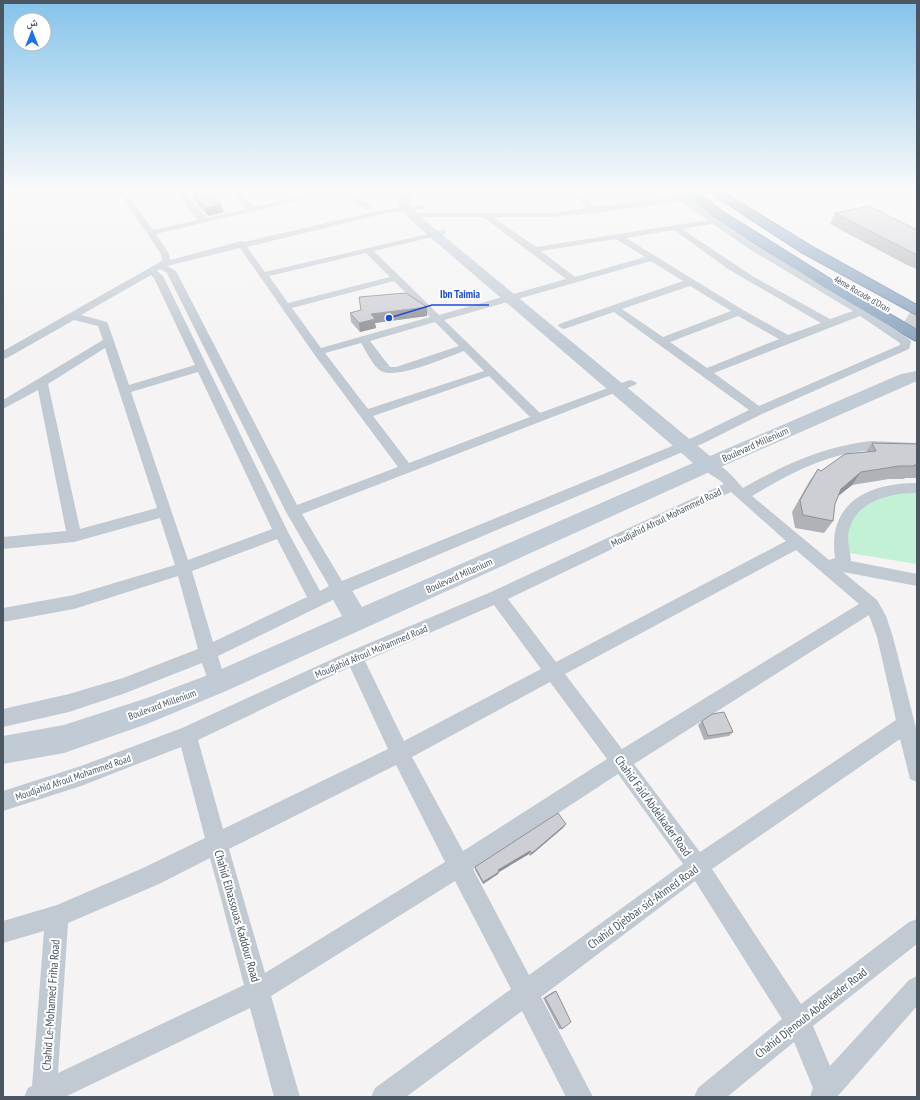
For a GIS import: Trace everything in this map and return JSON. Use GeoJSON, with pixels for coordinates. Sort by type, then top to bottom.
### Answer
{"type":"FeatureCollection","features":[{"type":"Feature","properties":{"kind":"highway"},"geometry":{"type":"LineString","coordinates":[[765,243],[886,319],[917,336]]}},
{"type":"Feature","properties":{"kind":"highway","name":"4ème Rocade d'Oran"},"geometry":{"type":"LineString","coordinates":[[774,243],[822,271],[912,315]]}},
{"type":"Feature","properties":{"kind":"highway","name":"4ème Rocade d'Oran"},"geometry":{"type":"LineString","coordinates":[[796,243],[912,315]]}},
{"type":"Feature","properties":{"kind":"highway"},"geometry":{"type":"LineString","coordinates":[[811,243],[884,285],[917,301]]}},
{"type":"Feature","properties":{"kind":"highway"},"geometry":{"type":"LineString","coordinates":[[886,319],[917,343]]}},
{"type":"Feature","properties":{"kind":"main road"},"geometry":{"type":"LineString","coordinates":[[450,243],[625,386],[692,443],[724,476]]}},
{"type":"Feature","properties":{"kind":"main road"},"geometry":{"type":"LineString","coordinates":[[515,297],[563,326],[625,386]]}},
{"type":"Feature","properties":{"kind":"main road","name":"Boulevard Millenium"},"geometry":{"type":"LineString","coordinates":[[3,750],[64,739],[147,711],[217,683],[357,620],[724,476],[914,375]]}},
{"type":"Feature","properties":{"kind":"main road"},"geometry":{"type":"LineString","coordinates":[[339,589],[357,620]]}},
{"type":"Feature","properties":{"kind":"street"},"geometry":{"type":"LineString","coordinates":[[156,243],[294,512],[339,589]]}},
{"type":"Feature","properties":{"kind":"street"},"geometry":{"type":"LineString","coordinates":[[3,356],[165,260],[230,243]]}},
{"type":"Feature","properties":{"kind":"street"},"geometry":{"type":"LineString","coordinates":[[165,260],[244,243]]}},
{"type":"Feature","properties":{"kind":"street"},"geometry":{"type":"LineString","coordinates":[[263,275],[395,243]]}},
{"type":"Feature","properties":{"kind":"street"},"geometry":{"type":"LineString","coordinates":[[525,243],[573,280]]}},
{"type":"Feature","properties":{"kind":"street"},"geometry":{"type":"LineString","coordinates":[[534,250],[577,243]]}},
{"type":"Feature","properties":{"kind":"street"},"geometry":{"type":"LineString","coordinates":[[628,243],[739,312],[787,339]]}},
{"type":"Feature","properties":{"kind":"street"},"geometry":{"type":"LineString","coordinates":[[696,243],[732,268],[829,323]]}},
{"type":"Feature","properties":{"kind":"street"},"geometry":{"type":"LineString","coordinates":[[3,718],[70,703],[123,686],[208,653],[316,599],[692,443],[758,411],[905,347],[906,342],[900,336],[747,243]]}},
{"type":"Feature","properties":{"kind":"street"},"geometry":{"type":"LineString","coordinates":[[241,244],[318,352],[407,469]]}},
{"type":"Feature","properties":{"kind":"street"},"geometry":{"type":"LineString","coordinates":[[368,250],[539,419]]}},
{"type":"Feature","properties":{"kind":"street"},"geometry":{"type":"LineString","coordinates":[[318,352],[652,258]]}},
{"type":"Feature","properties":{"kind":"street"},"geometry":{"type":"LineString","coordinates":[[165,260],[158,276],[281,532],[316,599]]}},
{"type":"Feature","properties":{"kind":"street"},"geometry":{"type":"LineString","coordinates":[[285,307],[396,278]]}},
{"type":"Feature","properties":{"kind":"street"},"geometry":{"type":"LineString","coordinates":[[563,326],[691,282]]}},
{"type":"Feature","properties":{"kind":"street"},"geometry":{"type":"LineString","coordinates":[[616,309],[706,372],[758,411]]}},
{"type":"Feature","properties":{"kind":"street"},"geometry":{"type":"LineString","coordinates":[[662,341],[739,312]]}},
{"type":"Feature","properties":{"kind":"street"},"geometry":{"type":"LineString","coordinates":[[706,372],[787,339],[860,312]]}},
{"type":"Feature","properties":{"kind":"street"},"geometry":{"type":"LineString","coordinates":[[72,316],[103,324],[183,567],[217,683]]}},
{"type":"Feature","properties":{"kind":"street"},"geometry":{"type":"LineString","coordinates":[[363,339],[384,368],[389,370],[397,370],[466,347]]}},
{"type":"Feature","properties":{"kind":"street"},"geometry":{"type":"LineString","coordinates":[[3,405],[42,383],[109,341]]}},
{"type":"Feature","properties":{"kind":"street"},"geometry":{"type":"LineString","coordinates":[[125,390],[202,367]]}},
{"type":"Feature","properties":{"kind":"street"},"geometry":{"type":"LineString","coordinates":[[366,414],[491,372]]}},
{"type":"Feature","properties":{"kind":"street"},"geometry":{"type":"LineString","coordinates":[[208,380],[225,375]]}},
{"type":"Feature","properties":{"kind":"street"},"geometry":{"type":"LineString","coordinates":[[42,383],[74,536]]}},
{"type":"Feature","properties":{"kind":"street"},"geometry":{"type":"LineString","coordinates":[[294,512],[625,386]]}},
{"type":"Feature","properties":{"kind":"street","name":"Moudjahid Afroul Mohammed Road"},"geometry":{"type":"LineString","coordinates":[[3,801],[81,776],[187,736],[354,656],[497,598],[724,476],[796,465],[840,450],[859,446],[882,445],[917,447]]}},
{"type":"Feature","properties":{"kind":"street"},"geometry":{"type":"LineString","coordinates":[[724,476],[871,605],[878,616],[885,637],[917,772]]}},
{"type":"Feature","properties":{"kind":"street"},"geometry":{"type":"LineString","coordinates":[[844,566],[841,536],[846,518],[854,507],[869,497],[887,490],[917,488]]}},
{"type":"Feature","properties":{"kind":"street"},"geometry":{"type":"LineString","coordinates":[[3,543],[74,536],[165,511]]}},
{"type":"Feature","properties":{"kind":"street"},"geometry":{"type":"LineString","coordinates":[[3,615],[26,612],[94,597],[281,532]]}},
{"type":"Feature","properties":{"kind":"street"},"geometry":{"type":"LineString","coordinates":[[3,932],[57,916],[151,876],[400,753],[554,673],[798,542]]}},
{"type":"Feature","properties":{"kind":"street"},"geometry":{"type":"LineString","coordinates":[[820,561],[917,580]]}},
{"type":"Feature","properties":{"kind":"street","name":"Chahid Faid Abdelkader Road"},"geometry":{"type":"LineString","coordinates":[[497,598],[698,866],[798,1022],[825,1093]]}},
{"type":"Feature","properties":{"kind":"street"},"geometry":{"type":"LineString","coordinates":[[40,1096],[258,991],[460,866],[620,761],[871,605]]}},
{"type":"Feature","properties":{"kind":"street"},"geometry":{"type":"LineString","coordinates":[[354,656],[400,753],[580,1097]]}},
{"type":"Feature","properties":{"kind":"street","name":"Chahid Djebbar sid-Ahmed Road"},"geometry":{"type":"LineString","coordinates":[[384,1097],[698,866],[906,724]]}},
{"type":"Feature","properties":{"kind":"street","name":"Chahid Elhassouas Kaddour Road"},"geometry":{"type":"LineString","coordinates":[[187,736],[288,1097]]}},
{"type":"Feature","properties":{"kind":"street","name":"Chahid Le-Mohamed Friha Road"},"geometry":{"type":"LineString","coordinates":[[40,1096],[57,916]]}},
{"type":"Feature","properties":{"kind":"street","name":"Chahid Djenoub Abdelkader Road"},"geometry":{"type":"LineString","coordinates":[[707,1097],[798,1022],[917,931]]}},
{"type":"Feature","properties":{"kind":"street"},"geometry":{"type":"LineString","coordinates":[[825,1093],[917,988]]}},
{"type":"Feature","properties":{"kind":"green space"},"geometry":{"type":"Polygon","coordinates":[[[917,491],[917,564],[843,552],[850,520],[873,498],[917,491]]]}},
{"type":"Feature","properties":{"kind":"building"},"geometry":{"type":"Polygon","coordinates":[[[894,243],[917,243],[917,255],[894,243]]]}},
{"type":"Feature","properties":{"kind":"building"},"geometry":{"type":"Polygon","coordinates":[[[406,293],[427,307],[371,314],[375,319],[359,323],[350,313],[361,310],[359,297],[406,293]]]}},
{"type":"Feature","properties":{"kind":"building"},"geometry":{"type":"Polygon","coordinates":[[[872,443],[917,444],[917,465],[899,466],[861,472],[841,489],[835,504],[833,521],[803,515],[800,500],[818,469],[821,471],[845,454],[876,451],[872,443]]]}},
{"type":"Feature","properties":{"kind":"building"},"geometry":{"type":"Polygon","coordinates":[[[724,712],[733,732],[708,736],[702,721],[712,714],[724,712]]]}},
{"type":"Feature","properties":{"kind":"building"},"geometry":{"type":"Polygon","coordinates":[[[558,813],[566,824],[532,853],[530,851],[498,870],[499,872],[483,882],[475,867],[558,813]]]}},
{"type":"Feature","properties":{"kind":"building"},"geometry":{"type":"Polygon","coordinates":[[[556,991],[571,1022],[562,1029],[545,998],[556,991]]]}},
{"type":"Feature","properties":{"kind":"tunnel"},"geometry":{"type":"LineString","coordinates":[[906,319],[917,326]]}},
{"type":"Feature","properties":{"kind":"place","name":"Ibn Taimia"},"geometry":{"type":"Point","coordinates":[389,318]}}]}
